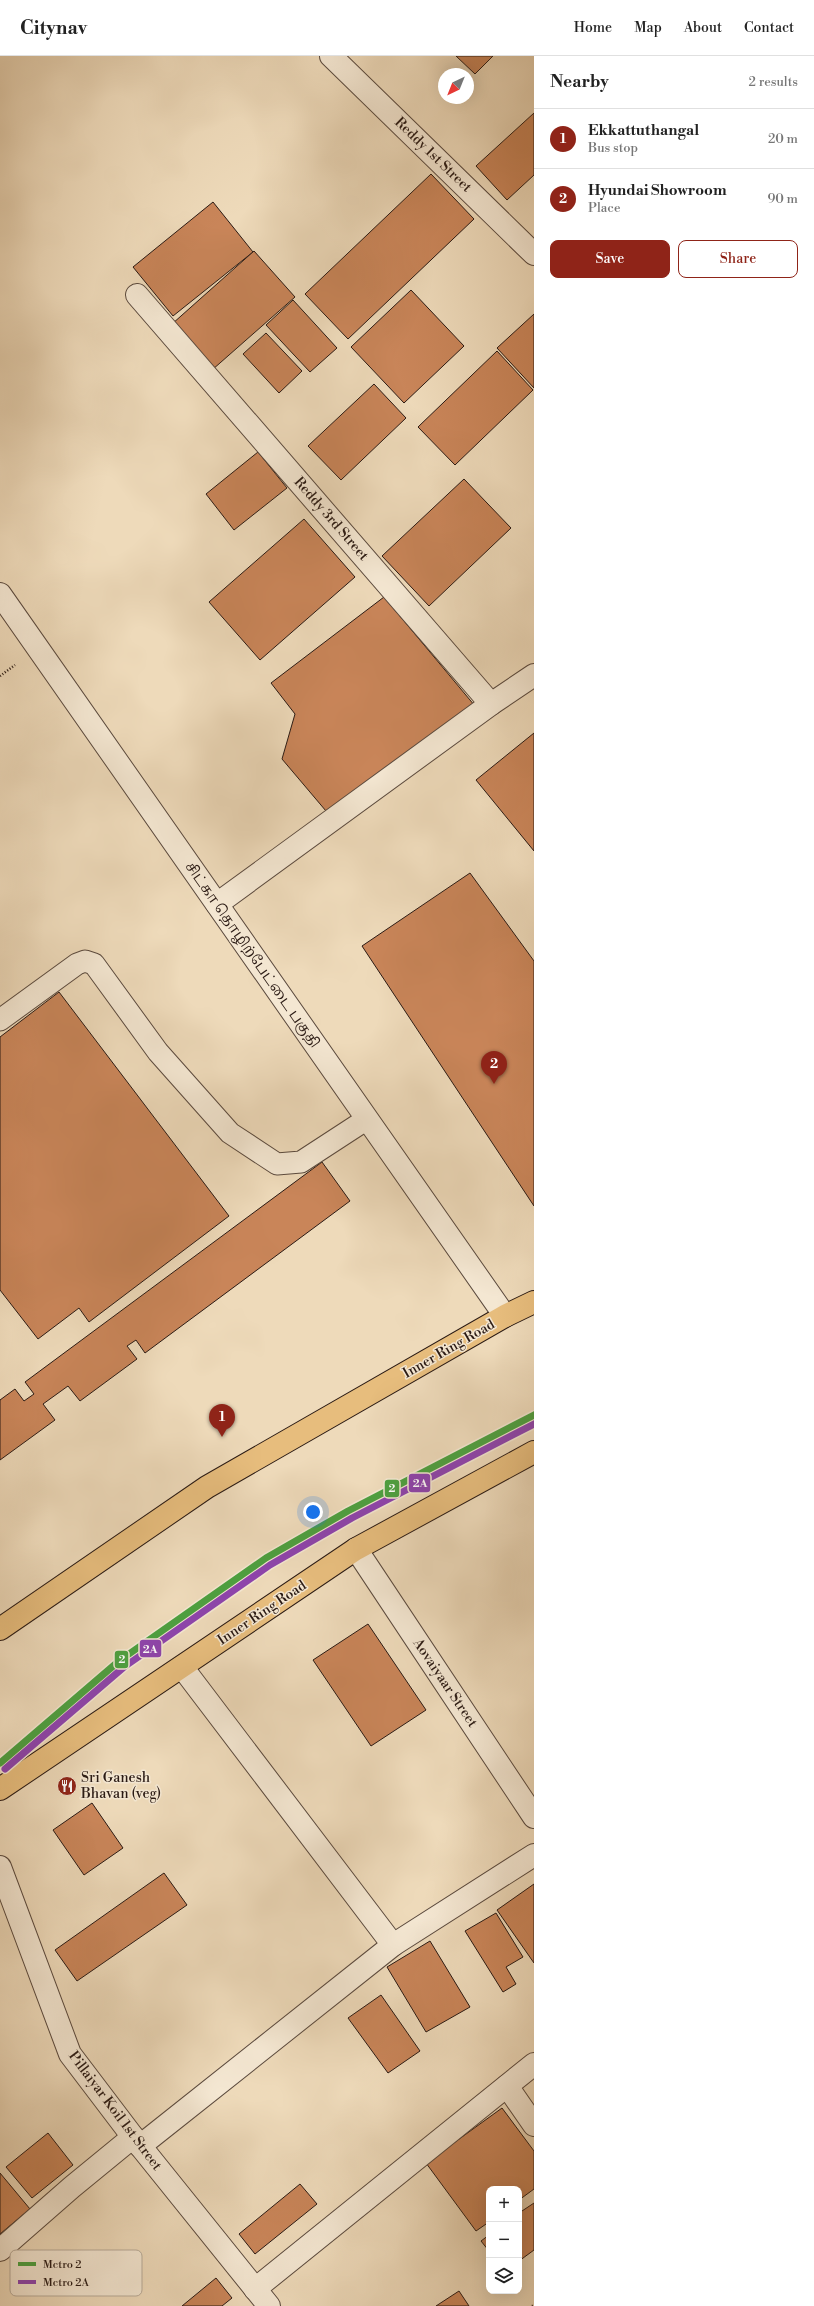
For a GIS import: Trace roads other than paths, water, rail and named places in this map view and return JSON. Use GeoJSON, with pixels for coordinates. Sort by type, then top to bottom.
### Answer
{"type":"FeatureCollection","features":[{"type":"Feature","properties":{"kind":"main road","name":"Inner Ring Road"},"geometry":{"type":"LineString","coordinates":[[0,1629],[207,1487],[505,1316],[534,1302]]}},
{"type":"Feature","properties":{"kind":"main road","name":"Inner Ring Road"},"geometry":{"type":"LineString","coordinates":[[0,1789],[356,1549],[534,1452]]}},
{"type":"Feature","properties":{"kind":"street","name":"Reddy 1st Street"},"geometry":{"type":"LineString","coordinates":[[331,56],[534,254]]}},
{"type":"Feature","properties":{"kind":"street","name":"Reddy 3rd Street"},"geometry":{"type":"LineString","coordinates":[[137,295],[490,704]]}},
{"type":"Feature","properties":{"kind":"street","name":"சிட்கா தொழிற்பேட்டை பகுதி"},"geometry":{"type":"LineString","coordinates":[[0,594],[505,1316]]}},
{"type":"Feature","properties":{"kind":"street"},"geometry":{"type":"LineString","coordinates":[[217,904],[490,704],[534,675]]}},
{"type":"Feature","properties":{"kind":"street","name":"Aovaiyaar Street"},"geometry":{"type":"LineString","coordinates":[[356,1549],[533,1814]]}},
{"type":"Feature","properties":{"kind":"street"},"geometry":{"type":"LineString","coordinates":[[182,1667],[393,1945]]}},
{"type":"Feature","properties":{"kind":"street"},"geometry":{"type":"LineString","coordinates":[[0,2250],[72,2187],[136,2142],[393,1945],[534,1855]]}},
{"type":"Feature","properties":{"kind":"street","name":"Pillaiyar Koil 1st Street"},"geometry":{"type":"LineString","coordinates":[[0,1867],[70,2054],[136,2142],[269,2306]]}},
{"type":"Feature","properties":{"kind":"street"},"geometry":{"type":"LineString","coordinates":[[255,2289],[534,2064]]}},
{"type":"Feature","properties":{"kind":"street"},"geometry":{"type":"LineString","coordinates":[[507,2086],[534,2125]]}},
{"type":"Feature","properties":{"kind":"lane"},"geometry":{"type":"LineString","coordinates":[[0,1020],[76,964],[85,961],[94,964],[158,1052],[230,1132],[277,1164],[301,1162],[367,1119]]}},
{"type":"Feature","properties":{"kind":"metro line","name":"2"},"geometry":{"type":"LineString","coordinates":[[0,1763],[119,1661],[266,1558],[348,1511],[534,1415]]}},
{"type":"Feature","properties":{"kind":"metro line","name":"2A"},"geometry":{"type":"LineString","coordinates":[[5,1769],[124,1667],[270,1565],[352,1518],[534,1424]]}},
{"type":"Feature","properties":{"kind":"place","name":"Hyundai Showroom"},"geometry":{"type":"Point","coordinates":[494,1084]}},
{"type":"Feature","properties":{"kind":"place","name":"Ekkattuthangal"},"geometry":{"type":"Point","coordinates":[222,1437]}},
{"type":"Feature","properties":{"kind":"place","name":"Sri Ganesh Bhavan (veg)"},"geometry":{"type":"Point","coordinates":[67,1786]}}]}
